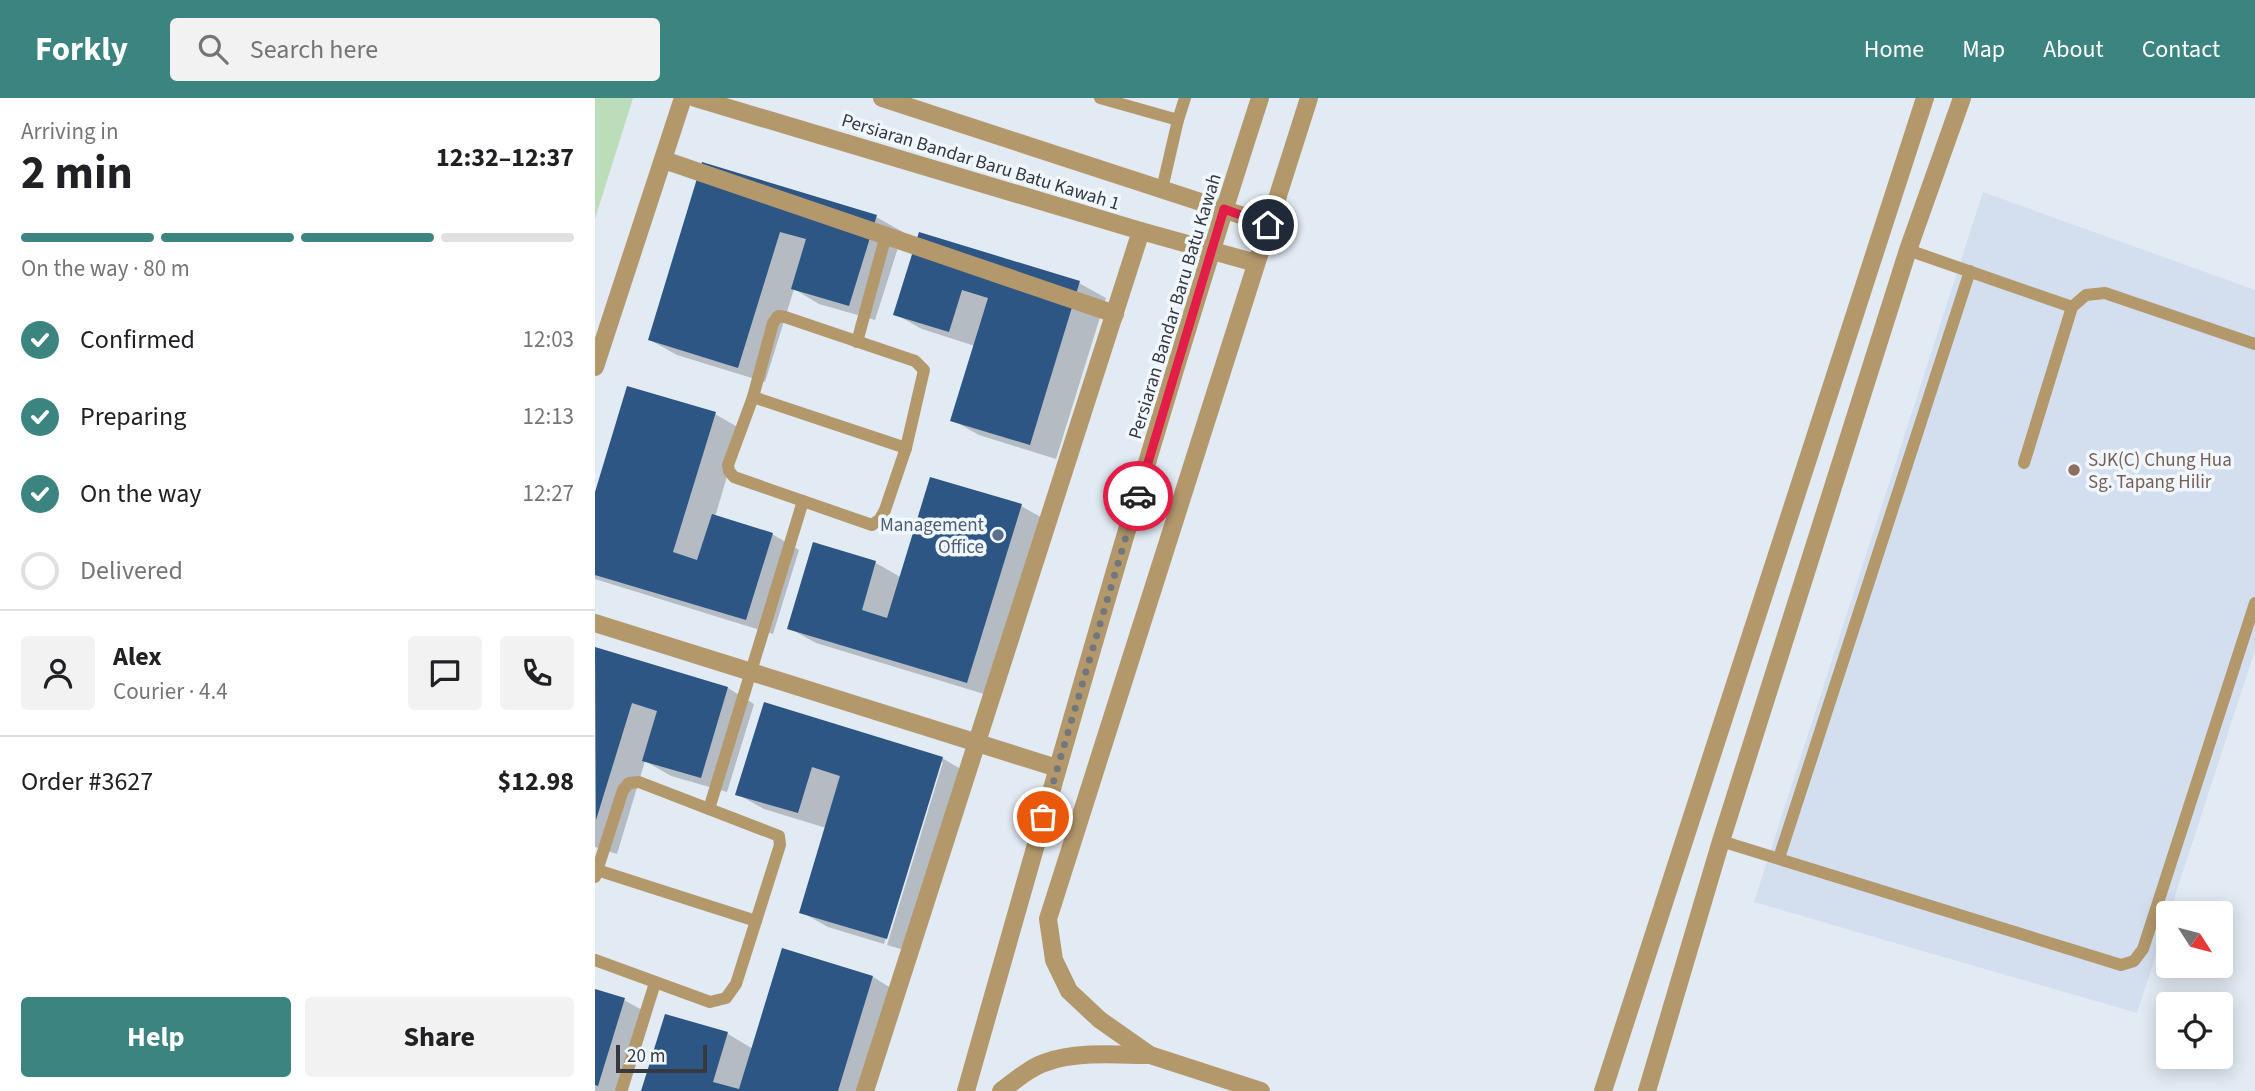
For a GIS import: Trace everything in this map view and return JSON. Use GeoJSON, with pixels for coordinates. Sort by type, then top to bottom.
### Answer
{"type":"FeatureCollection","features":[{"type":"Feature","properties":{"kind":"street"},"geometry":{"type":"LineString","coordinates":[[595,367],[683,98]]}},
{"type":"Feature","properties":{"kind":"street","name":"Persiaran Bandar Baru Batu Kawah 1"},"geometry":{"type":"LineString","coordinates":[[695,98],[1256,263]]}},
{"type":"Feature","properties":{"kind":"street","name":"Persiaran Bandar Baru Batu Kawah 1"},"geometry":{"type":"LineString","coordinates":[[882,98],[1268,225]]}},
{"type":"Feature","properties":{"kind":"street","name":"Persiaran Bandar Baru Batu Kawah"},"geometry":{"type":"LineString","coordinates":[[966,1091],[1058,768],[1224,209],[1260,98]]}},
{"type":"Feature","properties":{"kind":"street"},"geometry":{"type":"LineString","coordinates":[[1261,1091],[1150,1055],[1100,1020],[1069,991],[1054,960],[1048,919],[1309,98]]}},
{"type":"Feature","properties":{"kind":"street"},"geometry":{"type":"LineString","coordinates":[[1603,1091],[1925,98]]}},
{"type":"Feature","properties":{"kind":"street"},"geometry":{"type":"LineString","coordinates":[[1647,1091],[1721,841],[1908,250],[1962,98]]}},
{"type":"Feature","properties":{"kind":"street"},"geometry":{"type":"LineString","coordinates":[[664,160],[1115,313]]}},
{"type":"Feature","properties":{"kind":"street"},"geometry":{"type":"LineString","coordinates":[[865,1091],[1141,231]]}},
{"type":"Feature","properties":{"kind":"street"},"geometry":{"type":"LineString","coordinates":[[595,623],[1058,768]]}},
{"type":"Feature","properties":{"kind":"street"},"geometry":{"type":"LineString","coordinates":[[1001,1091],[1023,1074],[1047,1061],[1089,1055],[1150,1055]]}},
{"type":"Feature","properties":{"kind":"lane"},"geometry":{"type":"LineString","coordinates":[[1100,98],[1178,120]]}},
{"type":"Feature","properties":{"kind":"lane"},"geometry":{"type":"LineString","coordinates":[[1163,189],[1185,98]]}},
{"type":"Feature","properties":{"kind":"lane"},"geometry":{"type":"LineString","coordinates":[[857,342],[886,236]]}},
{"type":"Feature","properties":{"kind":"lane"},"geometry":{"type":"LineString","coordinates":[[1908,250],[2072,307]]}},
{"type":"Feature","properties":{"kind":"lane"},"geometry":{"type":"LineString","coordinates":[[1779,858],[1970,271]]}},
{"type":"Feature","properties":{"kind":"lane"},"geometry":{"type":"LineString","coordinates":[[2024,463],[2072,307],[2086,295],[2105,292],[2255,344]]}},
{"type":"Feature","properties":{"kind":"lane"},"geometry":{"type":"LineString","coordinates":[[778,316],[915,361],[924,370],[906,448],[880,519],[872,524],[734,477],[728,465],[753,397],[773,323],[778,316]]}},
{"type":"Feature","properties":{"kind":"lane"},"geometry":{"type":"LineString","coordinates":[[753,397],[906,448]]}},
{"type":"Feature","properties":{"kind":"lane"},"geometry":{"type":"LineString","coordinates":[[709,809],[803,501]]}},
{"type":"Feature","properties":{"kind":"lane"},"geometry":{"type":"LineString","coordinates":[[1721,841],[2120,965],[2134,961],[2143,949],[2255,603]]}},
{"type":"Feature","properties":{"kind":"lane"},"geometry":{"type":"LineString","coordinates":[[595,960],[710,1002],[726,998],[736,984],[781,845],[779,836],[639,782],[629,783],[623,790],[596,874],[756,921]]}},
{"type":"Feature","properties":{"kind":"lane"},"geometry":{"type":"LineString","coordinates":[[621,1091],[655,983]]}},
{"type":"Feature","properties":{"kind":"shaded area","name":"SJK(C) Chung Hua Sg. Tapang Hilir"},"geometry":{"type":"Polygon","coordinates":[[[1983,192],[2255,290],[2255,650],[2173,901],[2156,901],[2156,955],[2137,1013],[1754,902],[1983,192]]]}},
{"type":"Feature","properties":{"kind":"green space"},"geometry":{"type":"Polygon","coordinates":[[[595,98],[633,98],[595,219],[595,98]]]}},
{"type":"Feature","properties":{"kind":"building"},"geometry":{"type":"Polygon","coordinates":[[[702,162],[877,215],[849,306],[791,289],[806,239],[780,232],[738,368],[648,340],[702,162]]]}},
{"type":"Feature","properties":{"kind":"building"},"geometry":{"type":"Polygon","coordinates":[[[919,232],[1080,281],[1030,445],[950,421],[988,298],[962,290],[949,332],[893,315],[919,232]]]}},
{"type":"Feature","properties":{"kind":"building"},"geometry":{"type":"Polygon","coordinates":[[[627,386],[716,412],[673,552],[697,560],[712,514],[773,533],[746,620],[595,575],[595,492],[627,386]]]}},
{"type":"Feature","properties":{"kind":"building"},"geometry":{"type":"Polygon","coordinates":[[[930,477],[1022,504],[967,683],[787,629],[813,542],[876,561],[862,610],[887,618],[930,477]]]}},
{"type":"Feature","properties":{"kind":"building"},"geometry":{"type":"Polygon","coordinates":[[[595,647],[728,687],[701,778],[642,761],[657,711],[632,703],[596,820],[595,647]]]}},
{"type":"Feature","properties":{"kind":"building"},"geometry":{"type":"Polygon","coordinates":[[[764,702],[943,757],[887,939],[799,913],[840,776],[812,767],[798,813],[735,795],[764,702]]]}},
{"type":"Feature","properties":{"kind":"building"},"geometry":{"type":"Polygon","coordinates":[[[782,948],[873,976],[838,1091],[641,1091],[665,1014],[728,1032],[713,1082],[739,1089],[782,948]]]}},
{"type":"Feature","properties":{"kind":"building"},"geometry":{"type":"Polygon","coordinates":[[[595,989],[625,998],[598,1086],[595,1085],[595,989]]]}},
{"type":"Feature","properties":{"kind":"way so far"},"geometry":{"type":"LineString","coordinates":[[1043,817],[1138,496]]}},
{"type":"Feature","properties":{"kind":"place","name":"SJK(C) Chung Hua Sg. Tapang Hilir"},"geometry":{"type":"Point","coordinates":[2074,470]}},
{"type":"Feature","properties":{"kind":"place","name":"Management Office"},"geometry":{"type":"Point","coordinates":[998,535]}},
{"type":"Feature","properties":{"kind":"route"},"geometry":{"type":"LineString","coordinates":[[1138,496],[1224,209],[1268,225]]}}]}
